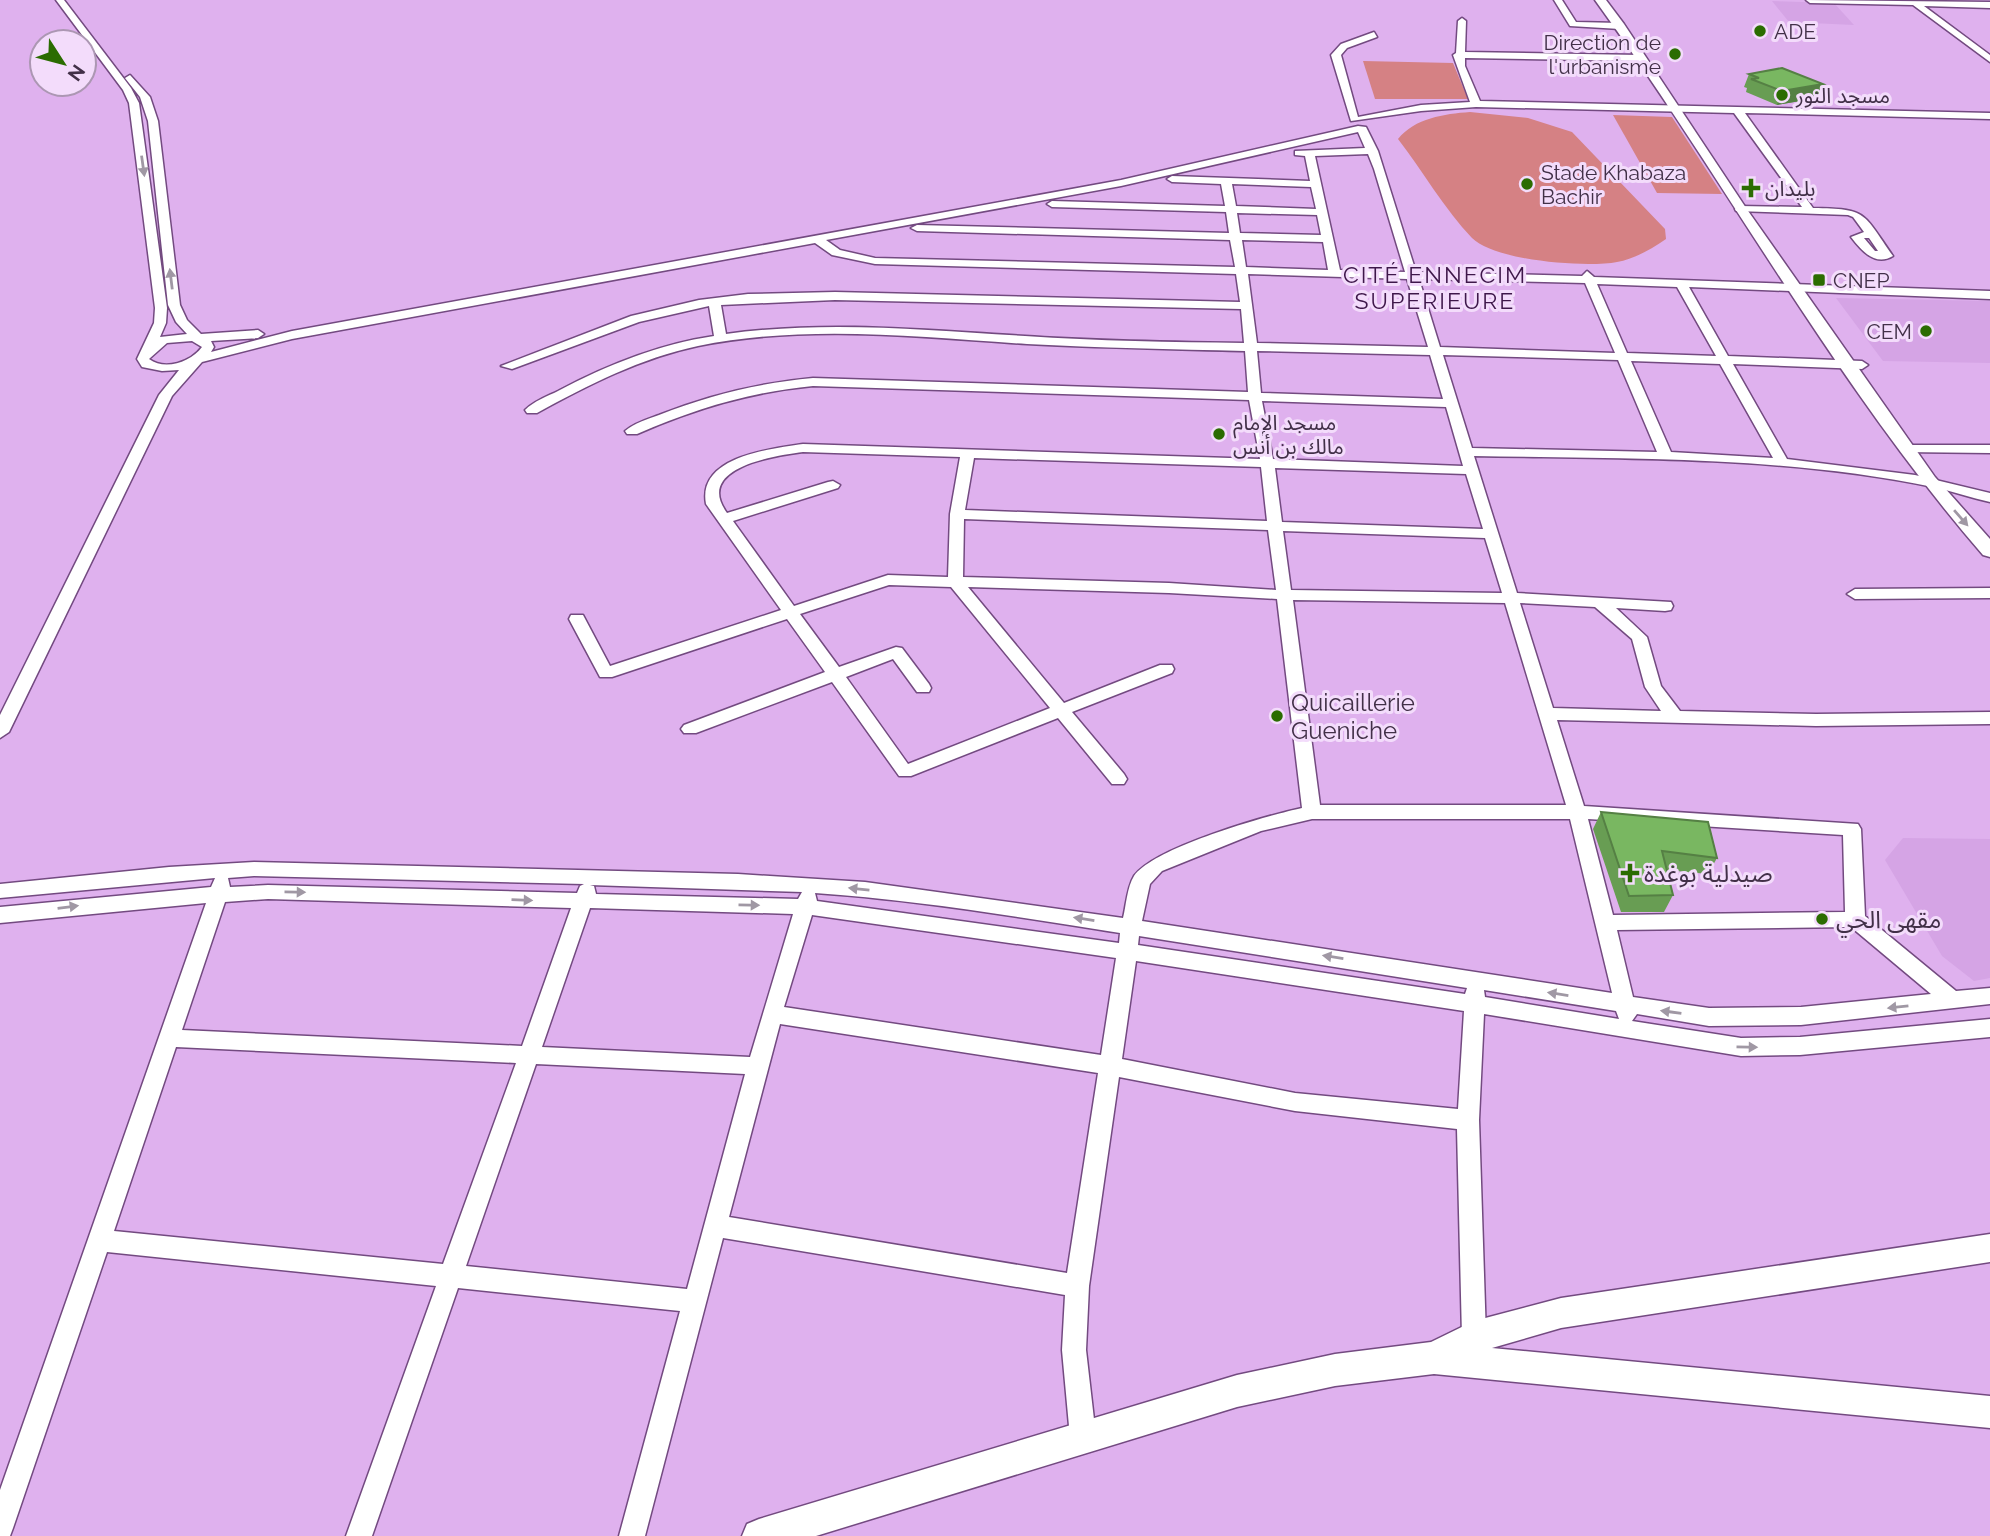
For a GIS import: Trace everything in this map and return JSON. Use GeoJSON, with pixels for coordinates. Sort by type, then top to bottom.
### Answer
{"type":"FeatureCollection","features":[{"type":"Feature","properties":{"kind":"street"},"geometry":{"type":"LineString","coordinates":[[60,0],[128,90],[140,143],[161,307],[158,331],[143,359],[153,367],[166,395]]}},
{"type":"Feature","properties":{"kind":"street"},"geometry":{"type":"LineString","coordinates":[[0,732],[166,395],[208,347],[182,322],[174,305],[152,118],[141,92],[69,0]]}},
{"type":"Feature","properties":{"kind":"street"},"geometry":{"type":"LineString","coordinates":[[1558,0],[1573,24],[1620,26]]}},
{"type":"Feature","properties":{"kind":"street"},"geometry":{"type":"LineString","coordinates":[[1600,0],[1681,112]]}},
{"type":"Feature","properties":{"kind":"street"},"geometry":{"type":"LineString","coordinates":[[1610,0],[1745,209],[1915,449],[1990,530]]}},
{"type":"Feature","properties":{"kind":"street"},"geometry":{"type":"LineString","coordinates":[[1810,0],[1990,5]]}},
{"type":"Feature","properties":{"kind":"street"},"geometry":{"type":"LineString","coordinates":[[1920,3],[1987,52]]}},
{"type":"Feature","properties":{"kind":"street"},"geometry":{"type":"LineString","coordinates":[[1462,21],[1458,55],[1461,73],[1476,104]]}},
{"type":"Feature","properties":{"kind":"street"},"geometry":{"type":"LineString","coordinates":[[1374,35],[1344,46],[1336,55],[1365,129],[1436,350],[1577,812],[1631,1031]]}},
{"type":"Feature","properties":{"kind":"street"},"geometry":{"type":"LineString","coordinates":[[1458,55],[1640,58]]}},
{"type":"Feature","properties":{"kind":"street"},"geometry":{"type":"LineString","coordinates":[[1254,153],[1309,152],[1420,108],[1476,104],[1681,112]]}},
{"type":"Feature","properties":{"kind":"street"},"geometry":{"type":"LineString","coordinates":[[153,367],[173,367],[292,335],[817,239],[898,221],[1144,178],[1365,129],[1415,115],[1479,109],[1990,118]]}},
{"type":"Feature","properties":{"kind":"street"},"geometry":{"type":"LineString","coordinates":[[1739,113],[1810,210]]}},
{"type":"Feature","properties":{"kind":"street"},"geometry":{"type":"LineString","coordinates":[[134,121],[152,118]]}},
{"type":"Feature","properties":{"kind":"street"},"geometry":{"type":"LineString","coordinates":[[149,348],[174,338],[272,332],[898,221],[1365,129]]}},
{"type":"Feature","properties":{"kind":"street"},"geometry":{"type":"LineString","coordinates":[[1309,152],[1335,274]]}},
{"type":"Feature","properties":{"kind":"street"},"geometry":{"type":"LineString","coordinates":[[1144,178],[1315,184]]}},
{"type":"Feature","properties":{"kind":"street"},"geometry":{"type":"LineString","coordinates":[[1226,181],[1247,306],[1255,396],[1267,462],[1312,812]]}},
{"type":"Feature","properties":{"kind":"street"},"geometry":{"type":"LineString","coordinates":[[1017,202],[1320,212]]}},
{"type":"Feature","properties":{"kind":"street"},"geometry":{"type":"LineString","coordinates":[[1745,209],[1852,212],[1872,235]]}},
{"type":"Feature","properties":{"kind":"street"},"geometry":{"type":"LineString","coordinates":[[898,221],[921,228],[1326,239]]}},
{"type":"Feature","properties":{"kind":"street"},"geometry":{"type":"LineString","coordinates":[[817,239],[844,256],[875,261],[1335,274],[1409,272],[1990,295]]}},
{"type":"Feature","properties":{"kind":"street"},"geometry":{"type":"LineString","coordinates":[[1588,278],[1681,284],[1990,290]]}},
{"type":"Feature","properties":{"kind":"street"},"geometry":{"type":"LineString","coordinates":[[1588,278],[1665,454]]}},
{"type":"Feature","properties":{"kind":"street"},"geometry":{"type":"LineString","coordinates":[[1681,284],[1782,462]]}},
{"type":"Feature","properties":{"kind":"street"},"geometry":{"type":"LineString","coordinates":[[507,366],[625,322],[714,302],[814,295],[1247,306]]}},
{"type":"Feature","properties":{"kind":"street"},"geometry":{"type":"LineString","coordinates":[[714,302],[720,339]]}},
{"type":"Feature","properties":{"kind":"street"},"geometry":{"type":"LineString","coordinates":[[532,410],[639,360],[720,339],[808,331],[1078,344],[1436,350],[1855,364]]}},
{"type":"Feature","properties":{"kind":"street"},"geometry":{"type":"LineString","coordinates":[[632,431],[723,394],[768,385],[813,382],[1452,403]]}},
{"type":"Feature","properties":{"kind":"street"},"geometry":{"type":"LineString","coordinates":[[1166,669],[905,772],[724,519],[709,494],[710,484],[732,467],[779,451],[827,448],[1472,470]]}},
{"type":"Feature","properties":{"kind":"street"},"geometry":{"type":"LineString","coordinates":[[1915,449],[1990,449]]}},
{"type":"Feature","properties":{"kind":"street"},"geometry":{"type":"LineString","coordinates":[[1915,449],[1929,481],[1990,551]]}},
{"type":"Feature","properties":{"kind":"street"},"geometry":{"type":"LineString","coordinates":[[968,452],[957,514],[955,582],[1118,779]]}},
{"type":"Feature","properties":{"kind":"street"},"geometry":{"type":"LineString","coordinates":[[1466,452],[1665,454],[1782,462],[1929,481],[1990,498]]}},
{"type":"Feature","properties":{"kind":"street"},"geometry":{"type":"LineString","coordinates":[[724,519],[833,485]]}},
{"type":"Feature","properties":{"kind":"street"},"geometry":{"type":"LineString","coordinates":[[957,514],[1491,534]]}},
{"type":"Feature","properties":{"kind":"street"},"geometry":{"type":"LineString","coordinates":[[577,618],[606,673],[888,580],[1284,595],[1511,598],[1665,606]]}},
{"type":"Feature","properties":{"kind":"street"},"geometry":{"type":"LineString","coordinates":[[1855,594],[1990,593]]}},
{"type":"Feature","properties":{"kind":"street"},"geometry":{"type":"LineString","coordinates":[[1600,603],[1639,637],[1653,687],[1675,717]]}},
{"type":"Feature","properties":{"kind":"street"},"geometry":{"type":"LineString","coordinates":[[690,729],[896,652],[923,688]]}},
{"type":"Feature","properties":{"kind":"street"},"geometry":{"type":"LineString","coordinates":[[1547,715],[1990,718]]}},
{"type":"Feature","properties":{"kind":"street"},"geometry":{"type":"LineString","coordinates":[[1083,1437],[1074,1350],[1077,1286],[1131,926],[1141,881],[1155,866],[1257,825],[1312,812],[1577,812],[1852,829],[1855,919]]}},
{"type":"Feature","properties":{"kind":"street"},"geometry":{"type":"LineString","coordinates":[[0,1528],[227,870]]}},
{"type":"Feature","properties":{"kind":"street"},"geometry":{"type":"LineString","coordinates":[[0,891],[227,870],[811,884],[997,906],[1131,926],[1475,993],[1631,1031],[1741,1047],[1800,1046],[1990,1028]]}},
{"type":"Feature","properties":{"kind":"street"},"geometry":{"type":"LineString","coordinates":[[359,1536],[591,878]]}},
{"type":"Feature","properties":{"kind":"street"},"geometry":{"type":"LineString","coordinates":[[632,1536],[772,1014],[811,884]]}},
{"type":"Feature","properties":{"kind":"street"},"geometry":{"type":"LineString","coordinates":[[0,915],[218,893],[297,892],[806,907],[1128,951],[1475,993],[1625,1005],[1709,1017],[1759,1018],[1954,1001],[1986,1002]]}},
{"type":"Feature","properties":{"kind":"street"},"geometry":{"type":"LineString","coordinates":[[1605,923],[1855,919],[1954,1001]]}},
{"type":"Feature","properties":{"kind":"street"},"geometry":{"type":"LineString","coordinates":[[1474,1338],[1468,1120],[1475,993]]}},
{"type":"Feature","properties":{"kind":"street"},"geometry":{"type":"LineString","coordinates":[[772,1014],[1111,1066],[1295,1102],[1468,1120]]}},
{"type":"Feature","properties":{"kind":"street"},"geometry":{"type":"LineString","coordinates":[[168,1038],[758,1066]]}},
{"type":"Feature","properties":{"kind":"street"},"geometry":{"type":"LineString","coordinates":[[716,1226],[1077,1286]]}},
{"type":"Feature","properties":{"kind":"street"},"geometry":{"type":"LineString","coordinates":[[99,1240],[695,1301]]}},
{"type":"Feature","properties":{"kind":"street"},"geometry":{"type":"LineString","coordinates":[[1434,1359],[1474,1338],[1561,1313],[1990,1248]]}},
{"type":"Feature","properties":{"kind":"street"},"geometry":{"type":"LineString","coordinates":[[759,1536],[1307,1372],[1369,1363],[1434,1359],[1990,1412]]}},
{"type":"Feature","properties":{"kind":"shaded area"},"geometry":{"type":"Polygon","coordinates":[[[1772,1],[1834,3],[1854,25],[1789,22],[1772,1]]]}},
{"type":"Feature","properties":{"kind":"shaded area"},"geometry":{"type":"Polygon","coordinates":[[[1363,61],[1453,63],[1468,99],[1375,99],[1363,61]]]}},
{"type":"Feature","properties":{"kind":"shaded area","name":"Stade Khabaza Bachir"},"geometry":{"type":"Polygon","coordinates":[[[1470,112],[1528,118],[1572,132],[1665,229],[1666,239],[1630,259],[1603,264],[1542,261],[1484,246],[1472,238],[1452,215],[1398,139],[1421,122],[1470,112]]]}},
{"type":"Feature","properties":{"kind":"shaded area"},"geometry":{"type":"Polygon","coordinates":[[[1613,115],[1672,117],[1722,194],[1657,193],[1613,115]]]}},
{"type":"Feature","properties":{"kind":"shaded area","name":"CEM"},"geometry":{"type":"Polygon","coordinates":[[[1836,298],[1990,301],[1990,363],[1883,361],[1836,298]]]}},
{"type":"Feature","properties":{"kind":"shaded area"},"geometry":{"type":"Polygon","coordinates":[[[1903,838],[1990,839],[1990,978],[1974,981],[1942,956],[1885,860],[1903,838]]]}},
{"type":"Feature","properties":{"kind":"building"},"geometry":{"type":"Polygon","coordinates":[[[1782,68],[1823,84],[1782,91],[1751,79],[1759,78],[1749,74],[1782,68]]]}},
{"type":"Feature","properties":{"kind":"building"},"geometry":{"type":"Polygon","coordinates":[[[1601,812],[1708,822],[1717,858],[1662,851],[1673,895],[1629,896],[1601,812]]]}},
{"type":"Feature","properties":{"kind":"place","name":"ADE"},"geometry":{"type":"Point","coordinates":[1760,31]}},
{"type":"Feature","properties":{"kind":"place","name":"Direction de l'urbanisme"},"geometry":{"type":"Point","coordinates":[1675,54]}},
{"type":"Feature","properties":{"kind":"place","name":"مسجد النور"},"geometry":{"type":"Point","coordinates":[1782,95]}},
{"type":"Feature","properties":{"kind":"place","name":"Stade Khabaza Bachir"},"geometry":{"type":"Point","coordinates":[1527,184]}},
{"type":"Feature","properties":{"kind":"place","name":"بليدان"},"geometry":{"type":"Point","coordinates":[1751,188]}},
{"type":"Feature","properties":{"kind":"place","name":"CNEP"},"geometry":{"type":"Point","coordinates":[1819,280]}},
{"type":"Feature","properties":{"kind":"place","name":"CEM"},"geometry":{"type":"Point","coordinates":[1926,331]}},
{"type":"Feature","properties":{"kind":"place","name":"مسجد الإمام مالك بن أنس"},"geometry":{"type":"Point","coordinates":[1219,434]}},
{"type":"Feature","properties":{"kind":"place","name":"Quicaillerie Gueniche"},"geometry":{"type":"Point","coordinates":[1277,716]}},
{"type":"Feature","properties":{"kind":"place","name":"صيدلية بوغدة"},"geometry":{"type":"Point","coordinates":[1630,873]}},
{"type":"Feature","properties":{"kind":"place","name":"مقهى الحي"},"geometry":{"type":"Point","coordinates":[1822,919]}},
{"type":"Feature","properties":{"kind":"district","name":"CITÉ ENNECIM SUPERIEURE"},"geometry":{"type":"Point","coordinates":[1435,287]}}]}
